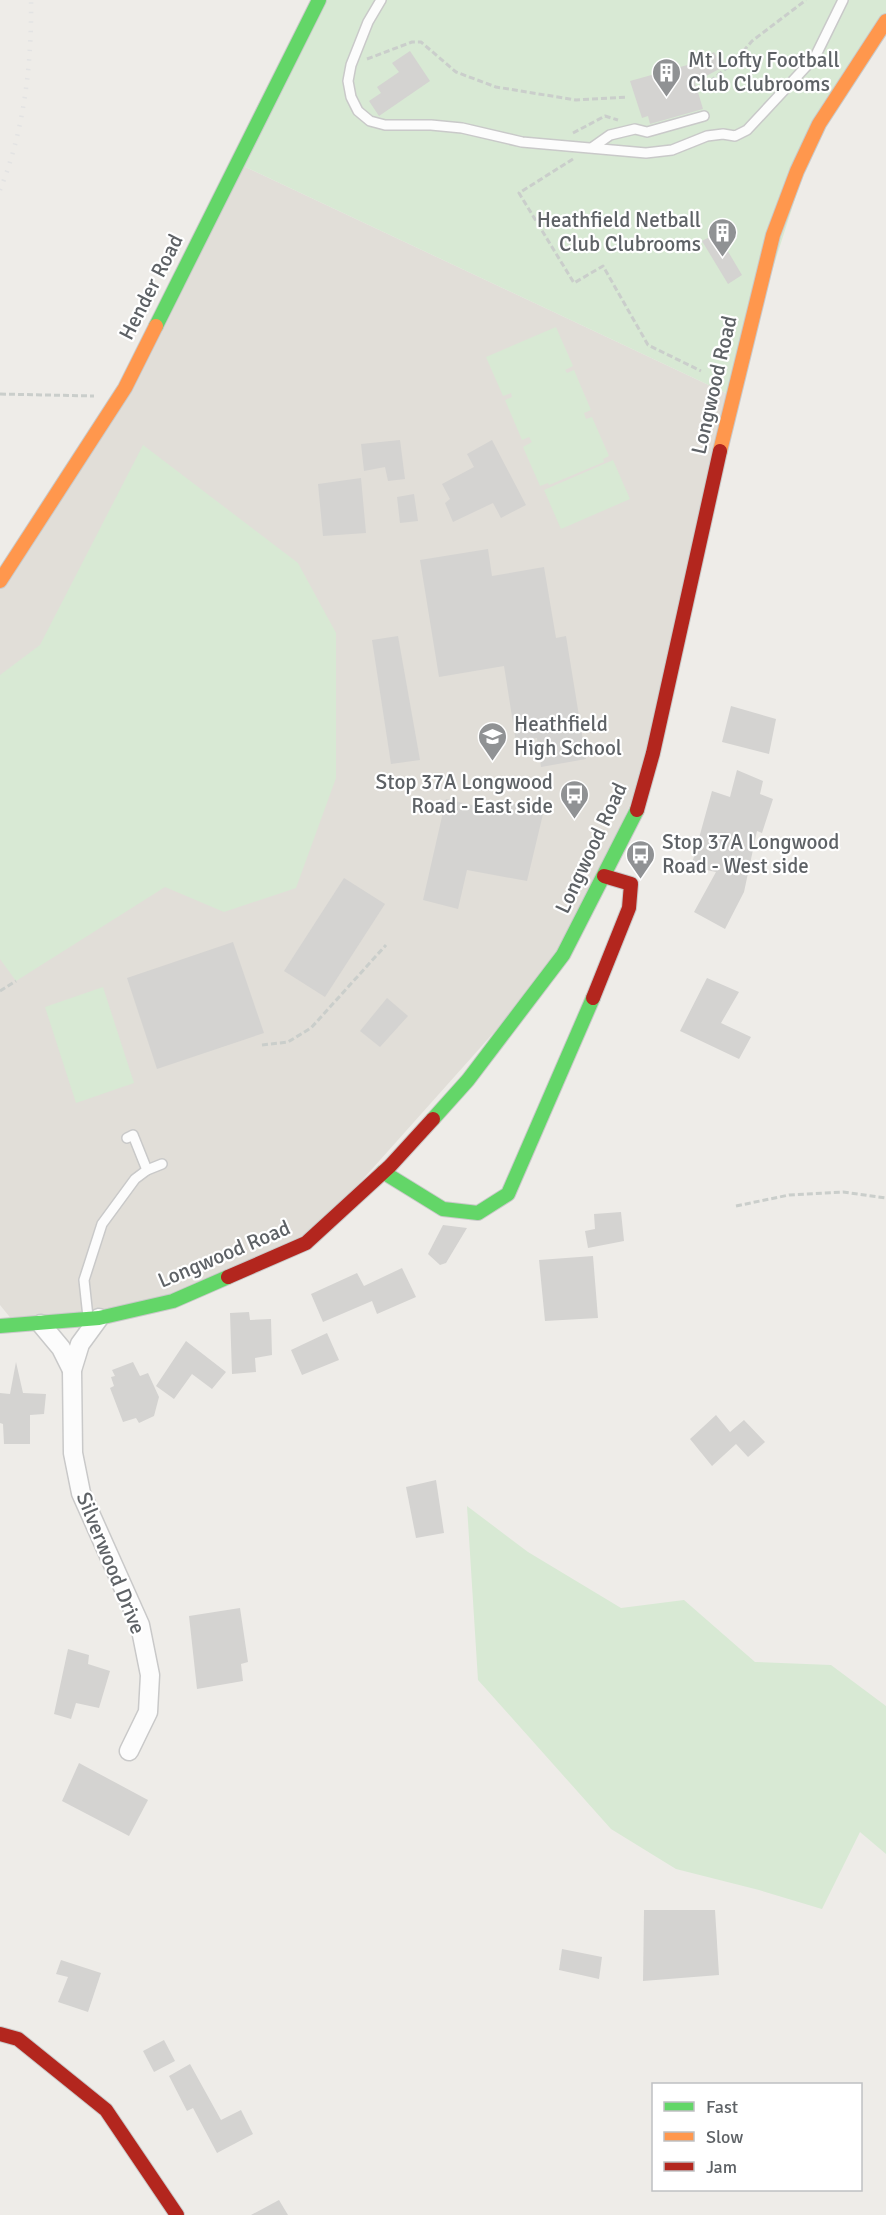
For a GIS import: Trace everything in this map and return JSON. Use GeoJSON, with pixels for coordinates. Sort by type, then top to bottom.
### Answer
{"type":"FeatureCollection","features":[{"type":"Feature","properties":{"kind":"street","name":"Hender Road"},"geometry":{"type":"LineString","coordinates":[[0,581],[125,388],[319,0]]}},
{"type":"Feature","properties":{"kind":"street","name":"Longwood Road"},"geometry":{"type":"LineString","coordinates":[[0,1326],[93,1319],[173,1301],[306,1243],[383,1172],[468,1080],[563,955],[638,808],[653,753],[732,396],[773,236],[796,171],[819,124],[886,21]]}},
{"type":"Feature","properties":{"kind":"street"},"geometry":{"type":"LineString","coordinates":[[383,1172],[443,1209],[478,1214],[508,1194],[582,1024],[629,908],[631,884],[604,876]]}},
{"type":"Feature","properties":{"kind":"street","name":"Silverwood Drive"},"geometry":{"type":"LineString","coordinates":[[93,1319],[80,1344],[72,1370],[73,1453],[81,1493],[140,1625],[150,1675],[148,1712],[129,1751]]}},
{"type":"Feature","properties":{"kind":"street","name":"Silverwood Drive"},"geometry":{"type":"LineString","coordinates":[[41,1324],[61,1348],[72,1370]]}},
{"type":"Feature","properties":{"kind":"street"},"geometry":{"type":"LineString","coordinates":[[0,2034],[18,2039],[106,2110],[177,2215]]}},
{"type":"Feature","properties":{"kind":"lane"},"geometry":{"type":"LineString","coordinates":[[381,0],[368,21],[351,65],[348,81],[351,97],[358,111],[370,121],[385,125],[431,124],[462,128],[522,142],[646,153],[672,150],[707,136],[723,134],[735,136],[747,130],[815,57],[843,0]]}},
{"type":"Feature","properties":{"kind":"lane"},"geometry":{"type":"LineString","coordinates":[[592,147],[610,135],[635,129],[647,132],[704,116]]}},
{"type":"Feature","properties":{"kind":"lane"},"geometry":{"type":"LineString","coordinates":[[127,1138],[133,1135],[147,1170]]}},
{"type":"Feature","properties":{"kind":"lane"},"geometry":{"type":"LineString","coordinates":[[93,1319],[84,1280],[102,1224],[135,1179],[147,1170],[162,1164]]}},
{"type":"Feature","properties":{"kind":"path"},"geometry":{"type":"LineString","coordinates":[[703,87],[733,63],[752,41],[806,0]]}},
{"type":"Feature","properties":{"kind":"path"},"geometry":{"type":"LineString","coordinates":[[351,65],[412,42],[421,42],[456,72],[496,87],[576,100],[628,97]]}},
{"type":"Feature","properties":{"kind":"path"},"geometry":{"type":"LineString","coordinates":[[558,145],[579,129],[605,116],[630,124],[635,129]]}},
{"type":"Feature","properties":{"kind":"path"},"geometry":{"type":"LineString","coordinates":[[592,147],[519,192],[574,283],[603,266],[648,345],[701,371]]}},
{"type":"Feature","properties":{"kind":"path"},"geometry":{"type":"LineString","coordinates":[[0,394],[99,396],[125,388]]}},
{"type":"Feature","properties":{"kind":"path"},"geometry":{"type":"LineString","coordinates":[[262,1046],[288,1041],[311,1028],[386,945]]}},
{"type":"Feature","properties":{"kind":"path"},"geometry":{"type":"LineString","coordinates":[[0,991],[16,981]]}},
{"type":"Feature","properties":{"kind":"path"},"geometry":{"type":"LineString","coordinates":[[735,1206],[789,1195],[843,1192],[886,1198]]}},
{"type":"Feature","properties":{"kind":"shaded area"},"geometry":{"type":"Polygon","coordinates":[[[237,163],[732,396],[653,753],[563,955],[306,1243],[173,1301],[17,1326],[0,1305],[0,581],[125,388],[237,163]]]}},
{"type":"Feature","properties":{"kind":"green space"},"geometry":{"type":"Polygon","coordinates":[[[319,0],[886,0],[886,21],[819,124],[732,396],[237,163],[319,0]]]}},
{"type":"Feature","properties":{"kind":"green space"},"geometry":{"type":"Polygon","coordinates":[[[556,327],[573,366],[565,370],[567,373],[574,370],[591,410],[584,413],[586,419],[592,417],[609,456],[603,459],[604,462],[549,485],[548,483],[540,486],[523,447],[532,442],[529,437],[522,440],[505,400],[512,397],[511,393],[503,396],[486,357],[556,327]]]}},
{"type":"Feature","properties":{"kind":"green space"},"geometry":{"type":"Polygon","coordinates":[[[143,445],[298,563],[336,633],[336,778],[296,888],[224,912],[165,887],[16,981],[0,959],[0,675],[40,645],[143,445]]]}},
{"type":"Feature","properties":{"kind":"green space"},"geometry":{"type":"Polygon","coordinates":[[[613,460],[630,499],[561,529],[544,490],[613,460]]]}},
{"type":"Feature","properties":{"kind":"green space"},"geometry":{"type":"Polygon","coordinates":[[[103,987],[134,1083],[76,1103],[45,1007],[103,987]]]}},
{"type":"Feature","properties":{"kind":"green space"},"geometry":{"type":"Polygon","coordinates":[[[467,1506],[528,1552],[621,1608],[684,1600],[755,1662],[831,1665],[886,1706],[886,1854],[860,1832],[822,1909],[676,1869],[611,1829],[478,1680],[467,1506]]]}},
{"type":"Feature","properties":{"kind":"building"},"geometry":{"type":"Polygon","coordinates":[[[410,51],[430,81],[379,116],[369,101],[381,93],[377,87],[399,72],[392,63],[410,51]]]}},
{"type":"Feature","properties":{"kind":"building","name":"Mt Lofty Football Club Clubrooms"},"geometry":{"type":"Polygon","coordinates":[[[714,52],[723,67],[695,82],[703,109],[650,124],[648,116],[642,118],[630,81],[698,62],[714,52]]]}},
{"type":"Feature","properties":{"kind":"building","name":"Heathfield Netball Club Clubrooms"},"geometry":{"type":"Polygon","coordinates":[[[717,233],[742,275],[728,284],[702,241],[717,233]]]}},
{"type":"Feature","properties":{"kind":"building"},"geometry":{"type":"Polygon","coordinates":[[[400,440],[405,479],[388,481],[385,467],[364,471],[361,444],[400,440]]]}},
{"type":"Feature","properties":{"kind":"building"},"geometry":{"type":"Polygon","coordinates":[[[492,440],[526,505],[501,518],[493,503],[453,522],[445,503],[450,499],[442,484],[474,467],[467,454],[492,440]]]}},
{"type":"Feature","properties":{"kind":"building"},"geometry":{"type":"Polygon","coordinates":[[[361,478],[366,533],[323,536],[318,484],[361,478]]]}},
{"type":"Feature","properties":{"kind":"building"},"geometry":{"type":"Polygon","coordinates":[[[414,494],[418,521],[400,523],[397,497],[414,494]]]}},
{"type":"Feature","properties":{"kind":"building"},"geometry":{"type":"Polygon","coordinates":[[[488,549],[492,576],[544,567],[556,638],[566,636],[586,759],[541,767],[537,738],[516,742],[504,666],[439,677],[420,560],[488,549]]]}},
{"type":"Feature","properties":{"kind":"building"},"geometry":{"type":"Polygon","coordinates":[[[398,636],[420,760],[391,764],[372,640],[398,636]]]}},
{"type":"Feature","properties":{"kind":"building"},"geometry":{"type":"Polygon","coordinates":[[[731,706],[776,719],[769,754],[722,742],[731,706]]]}},
{"type":"Feature","properties":{"kind":"building"},"geometry":{"type":"Polygon","coordinates":[[[737,770],[763,781],[760,794],[773,799],[762,833],[757,831],[744,892],[725,929],[694,912],[716,872],[691,867],[712,791],[730,797],[737,770]]]}},
{"type":"Feature","properties":{"kind":"building"},"geometry":{"type":"Polygon","coordinates":[[[446,799],[498,811],[500,801],[544,810],[527,881],[467,870],[458,909],[423,900],[446,799]]]}},
{"type":"Feature","properties":{"kind":"building"},"geometry":{"type":"Polygon","coordinates":[[[344,878],[385,904],[325,997],[284,971],[344,878]]]}},
{"type":"Feature","properties":{"kind":"building"},"geometry":{"type":"Polygon","coordinates":[[[233,942],[264,1033],[157,1069],[127,978],[233,942]]]}},
{"type":"Feature","properties":{"kind":"building"},"geometry":{"type":"Polygon","coordinates":[[[707,978],[739,992],[721,1023],[751,1037],[739,1059],[680,1031],[707,978]]]}},
{"type":"Feature","properties":{"kind":"building"},"geometry":{"type":"Polygon","coordinates":[[[387,998],[408,1016],[380,1047],[360,1031],[387,998]]]}},
{"type":"Feature","properties":{"kind":"building"},"geometry":{"type":"Polygon","coordinates":[[[621,1212],[624,1241],[588,1248],[585,1231],[595,1229],[594,1214],[621,1212]]]}},
{"type":"Feature","properties":{"kind":"building"},"geometry":{"type":"Polygon","coordinates":[[[443,1225],[467,1228],[446,1263],[440,1265],[428,1254],[443,1225]]]}},
{"type":"Feature","properties":{"kind":"building"},"geometry":{"type":"Polygon","coordinates":[[[593,1256],[598,1318],[545,1321],[539,1260],[593,1256]]]}},
{"type":"Feature","properties":{"kind":"building"},"geometry":{"type":"Polygon","coordinates":[[[402,1268],[416,1297],[377,1314],[372,1301],[323,1322],[311,1294],[357,1273],[364,1286],[402,1268]]]}},
{"type":"Feature","properties":{"kind":"building"},"geometry":{"type":"Polygon","coordinates":[[[249,1312],[250,1320],[271,1319],[272,1355],[255,1358],[256,1372],[232,1374],[230,1313],[249,1312]]]}},
{"type":"Feature","properties":{"kind":"building"},"geometry":{"type":"Polygon","coordinates":[[[327,1333],[339,1360],[302,1375],[291,1350],[327,1333]]]}},
{"type":"Feature","properties":{"kind":"building"},"geometry":{"type":"Polygon","coordinates":[[[186,1341],[226,1372],[212,1389],[192,1374],[174,1399],[156,1386],[186,1341]]]}},
{"type":"Feature","properties":{"kind":"building"},"geometry":{"type":"Polygon","coordinates":[[[16,1362],[23,1393],[46,1394],[44,1414],[30,1415],[30,1444],[4,1444],[3,1424],[0,1423],[0,1393],[10,1394],[16,1362]]]}},
{"type":"Feature","properties":{"kind":"building"},"geometry":{"type":"Polygon","coordinates":[[[133,1362],[140,1376],[148,1373],[159,1397],[154,1416],[139,1423],[136,1418],[123,1422],[110,1388],[114,1386],[111,1377],[115,1376],[112,1370],[133,1362]]]}},
{"type":"Feature","properties":{"kind":"building"},"geometry":{"type":"Polygon","coordinates":[[[716,1415],[730,1432],[744,1420],[765,1442],[748,1457],[736,1444],[712,1466],[690,1439],[716,1415]]]}},
{"type":"Feature","properties":{"kind":"building"},"geometry":{"type":"Polygon","coordinates":[[[436,1480],[444,1533],[416,1538],[406,1487],[436,1480]]]}},
{"type":"Feature","properties":{"kind":"building"},"geometry":{"type":"Polygon","coordinates":[[[240,1608],[248,1662],[241,1664],[243,1681],[197,1689],[189,1616],[240,1608]]]}},
{"type":"Feature","properties":{"kind":"building"},"geometry":{"type":"Polygon","coordinates":[[[68,1649],[89,1655],[88,1664],[110,1671],[99,1708],[76,1703],[71,1719],[54,1714],[68,1649]]]}},
{"type":"Feature","properties":{"kind":"building"},"geometry":{"type":"Polygon","coordinates":[[[79,1763],[148,1800],[129,1836],[62,1801],[79,1763]]]}},
{"type":"Feature","properties":{"kind":"building"},"geometry":{"type":"Polygon","coordinates":[[[644,1910],[715,1910],[719,1975],[643,1981],[644,1910]]]}},
{"type":"Feature","properties":{"kind":"building"},"geometry":{"type":"Polygon","coordinates":[[[562,1949],[602,1957],[599,1979],[559,1970],[562,1949]]]}},
{"type":"Feature","properties":{"kind":"building"},"geometry":{"type":"Polygon","coordinates":[[[61,1960],[101,1973],[88,2012],[58,2002],[68,1977],[56,1974],[61,1960]]]}},
{"type":"Feature","properties":{"kind":"building"},"geometry":{"type":"Polygon","coordinates":[[[164,2040],[175,2061],[154,2072],[143,2051],[164,2040]]]}},
{"type":"Feature","properties":{"kind":"building"},"geometry":{"type":"Polygon","coordinates":[[[190,2064],[221,2120],[241,2110],[253,2134],[217,2153],[193,2108],[187,2111],[169,2076],[190,2064]]]}},
{"type":"Feature","properties":{"kind":"building"},"geometry":{"type":"Polygon","coordinates":[[[279,2200],[288,2215],[251,2215],[279,2200]]]}},
{"type":"Feature","properties":{"kind":"railway"},"geometry":{"type":"LineString","coordinates":[[0,190],[15,144],[25,97],[30,48],[31,0]]}},
{"type":"Feature","properties":{"kind":"traffic: fast"},"geometry":{"type":"LineString","coordinates":[[156,326],[319,0]]}},
{"type":"Feature","properties":{"kind":"traffic: fast"},"geometry":{"type":"LineString","coordinates":[[433,1119],[468,1080],[563,955],[637,810]]}},
{"type":"Feature","properties":{"kind":"traffic: fast"},"geometry":{"type":"LineString","coordinates":[[383,1172],[443,1209],[478,1213],[508,1194],[593,998]]}},
{"type":"Feature","properties":{"kind":"traffic: fast"},"geometry":{"type":"LineString","coordinates":[[0,1326],[99,1318],[173,1301],[228,1277]]}},
{"type":"Feature","properties":{"kind":"traffic: slow"},"geometry":{"type":"LineString","coordinates":[[720,451],[773,235],[797,171],[819,124],[886,21]]}},
{"type":"Feature","properties":{"kind":"traffic: slow"},"geometry":{"type":"LineString","coordinates":[[0,581],[125,388],[156,326]]}},
{"type":"Feature","properties":{"kind":"traffic: jam"},"geometry":{"type":"LineString","coordinates":[[637,810],[653,753],[720,451]]}},
{"type":"Feature","properties":{"kind":"traffic: jam"},"geometry":{"type":"LineString","coordinates":[[593,998],[629,908],[631,884],[604,876]]}},
{"type":"Feature","properties":{"kind":"traffic: jam"},"geometry":{"type":"LineString","coordinates":[[228,1277],[306,1243],[390,1166],[433,1119]]}},
{"type":"Feature","properties":{"kind":"traffic: jam"},"geometry":{"type":"LineString","coordinates":[[0,2034],[18,2039],[106,2110],[177,2215]]}},
{"type":"Feature","properties":{"kind":"place","name":"Mt Lofty Football Club Clubrooms"},"geometry":{"type":"Point","coordinates":[667,98]}},
{"type":"Feature","properties":{"kind":"place","name":"Heathfield Netball Club Clubrooms"},"geometry":{"type":"Point","coordinates":[722,258]}},
{"type":"Feature","properties":{"kind":"place","name":"Heathfield High School"},"geometry":{"type":"Point","coordinates":[493,762]}},
{"type":"Feature","properties":{"kind":"place","name":"Stop 37A Longwood Road - East side"},"geometry":{"type":"Point","coordinates":[574,820]}},
{"type":"Feature","properties":{"kind":"place","name":"Stop 37A Longwood Road - West side"},"geometry":{"type":"Point","coordinates":[641,880]}}]}
